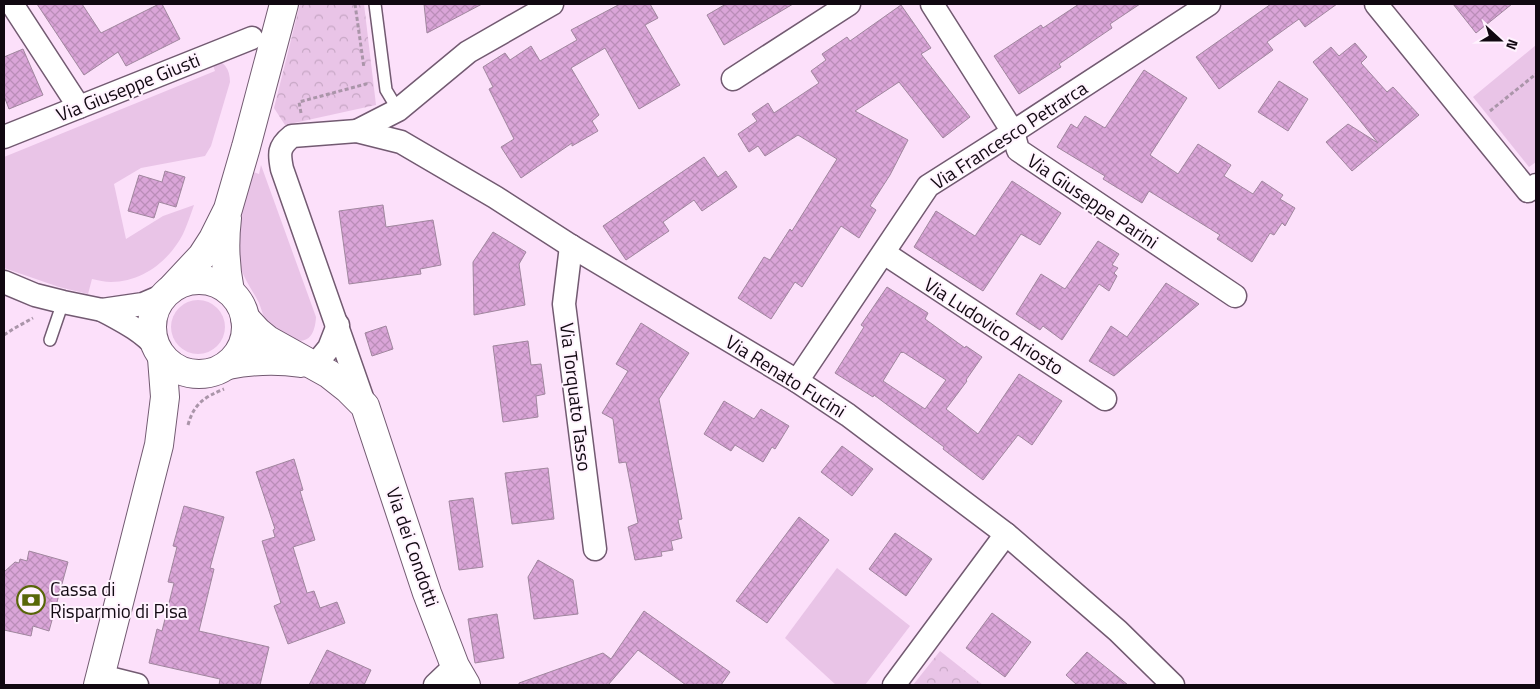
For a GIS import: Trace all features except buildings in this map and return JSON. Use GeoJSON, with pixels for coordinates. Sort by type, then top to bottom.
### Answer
{"type":"FeatureCollection","features":[{"type":"Feature","properties":{"kind":"main road"},"geometry":{"type":"LineString","coordinates":[[230,292],[225,260],[228,209],[284,4]]}},
{"type":"Feature","properties":{"kind":"main road"},"geometry":{"type":"LineString","coordinates":[[100,681],[159,445],[165,397],[159,352],[152,329],[154,311],[169,291],[202,256],[228,209]]}},
{"type":"Feature","properties":{"kind":"main road"},"geometry":{"type":"LineString","coordinates":[[159,445],[177,403],[192,382],[203,375],[216,371],[228,376],[243,344],[246,327],[242,308],[237,299],[220,285],[196,280],[184,282],[169,291]]}},
{"type":"Feature","properties":{"kind":"main road","name":"Via dei Condotti"},"geometry":{"type":"LineString","coordinates":[[245,318],[257,332],[268,340],[315,365],[348,389],[366,406],[427,593],[461,676]]}},
{"type":"Feature","properties":{"kind":"main road"},"geometry":{"type":"LineString","coordinates":[[159,352],[174,368],[188,374],[203,375]]}},
{"type":"Feature","properties":{"kind":"main road","name":"Via dei Condotti"},"geometry":{"type":"LineString","coordinates":[[228,376],[266,360],[282,360],[315,365]]}},
{"type":"Feature","properties":{"kind":"street"},"geometry":{"type":"LineString","coordinates":[[12,4],[78,107]]}},
{"type":"Feature","properties":{"kind":"street"},"geometry":{"type":"LineString","coordinates":[[304,134],[356,131],[398,110],[468,52],[552,4]]}},
{"type":"Feature","properties":{"kind":"street"},"geometry":{"type":"LineString","coordinates":[[733,79],[849,4]]}},
{"type":"Feature","properties":{"kind":"street","name":"Via Giuseppe Parini"},"geometry":{"type":"LineString","coordinates":[[932,4],[1014,132],[1018,150],[1235,296]]}},
{"type":"Feature","properties":{"kind":"street","name":"Via Francesco Petrarca"},"geometry":{"type":"LineString","coordinates":[[797,381],[928,186],[1209,4]]}},
{"type":"Feature","properties":{"kind":"street"},"geometry":{"type":"LineString","coordinates":[[1376,4],[1528,192],[1536,185]]}},
{"type":"Feature","properties":{"kind":"street","name":"Via Giuseppe Giusti"},"geometry":{"type":"LineString","coordinates":[[4,136],[252,38]]}},
{"type":"Feature","properties":{"kind":"street"},"geometry":{"type":"LineString","coordinates":[[398,110],[401,142]]}},
{"type":"Feature","properties":{"kind":"street","name":"Via Renato Fucini"},"geometry":{"type":"LineString","coordinates":[[356,131],[401,142],[495,196],[571,246],[797,381],[848,415],[1006,534],[1118,631],[1173,685]]}},
{"type":"Feature","properties":{"kind":"street","name":"Via dei Condotti"},"geometry":{"type":"LineString","coordinates":[[304,134],[292,136],[284,142],[280,157],[282,170],[366,406]]}},
{"type":"Feature","properties":{"kind":"street","name":"Via Torquato Tasso"},"geometry":{"type":"LineString","coordinates":[[571,246],[564,304],[595,549]]}},
{"type":"Feature","properties":{"kind":"street","name":"Via Ludovico Ariosto"},"geometry":{"type":"LineString","coordinates":[[884,253],[1105,399]]}},
{"type":"Feature","properties":{"kind":"street"},"geometry":{"type":"LineString","coordinates":[[4,282],[35,295],[102,310],[146,336],[159,352]]}},
{"type":"Feature","properties":{"kind":"street"},"geometry":{"type":"LineString","coordinates":[[102,310],[143,304],[169,291]]}},
{"type":"Feature","properties":{"kind":"street"},"geometry":{"type":"LineString","coordinates":[[315,365],[329,348],[338,325]]}},
{"type":"Feature","properties":{"kind":"street"},"geometry":{"type":"LineString","coordinates":[[894,685],[1006,534]]}},
{"type":"Feature","properties":{"kind":"street"},"geometry":{"type":"LineString","coordinates":[[435,685],[461,676]]}},
{"type":"Feature","properties":{"kind":"street"},"geometry":{"type":"LineString","coordinates":[[100,681],[136,685]]}},
{"type":"Feature","properties":{"kind":"lane"},"geometry":{"type":"LineString","coordinates":[[375,4],[386,90],[398,110]]}},
{"type":"Feature","properties":{"kind":"lane"},"geometry":{"type":"LineString","coordinates":[[50,340],[63,302]]}},
{"type":"Feature","properties":{"kind":"path"},"geometry":{"type":"LineString","coordinates":[[304,134],[299,102],[366,84],[355,4]]}},
{"type":"Feature","properties":{"kind":"path"},"geometry":{"type":"LineString","coordinates":[[1474,124],[1536,74]]}},
{"type":"Feature","properties":{"kind":"path"},"geometry":{"type":"LineString","coordinates":[[188,427],[196,407],[228,376]]}},
{"type":"Feature","properties":{"kind":"green space"},"geometry":{"type":"Polygon","coordinates":[[[300,4],[364,4],[376,105],[285,125],[274,108],[300,4]]]}},
{"type":"Feature","properties":{"kind":"green space"},"geometry":{"type":"Polygon","coordinates":[[[1536,45],[1536,162],[1529,167],[1473,97],[1536,45]]]}},
{"type":"Feature","properties":{"kind":"green space"},"geometry":{"type":"Polygon","coordinates":[[[211,59],[223,63],[229,73],[230,82],[211,146],[205,156],[141,168],[114,184],[126,239],[163,216],[194,205],[183,234],[170,253],[153,268],[133,278],[111,282],[92,279],[88,294],[59,287],[4,268],[4,157],[215,71],[211,59]]]}},
{"type":"Feature","properties":{"kind":"green space"},"geometry":{"type":"Polygon","coordinates":[[[261,165],[316,317],[314,329],[305,340],[291,339],[267,322],[243,274],[239,261],[238,244],[242,212],[253,172],[259,174],[261,165]]]}},
{"type":"Feature","properties":{"kind":"green space"},"geometry":{"type":"Polygon","coordinates":[[[198,300],[208,302],[217,308],[223,317],[225,327],[223,337],[217,346],[208,352],[198,354],[188,352],[179,346],[173,337],[171,327],[173,317],[179,308],[188,302],[198,300]]]}},
{"type":"Feature","properties":{"kind":"green space"},"geometry":{"type":"Polygon","coordinates":[[[837,568],[910,626],[865,685],[836,685],[785,638],[837,568]]]}},
{"type":"Feature","properties":{"kind":"green space"},"geometry":{"type":"Polygon","coordinates":[[[940,651],[983,685],[913,685],[940,651]]]}},
{"type":"Feature","properties":{"kind":"place","name":"Cassa di Risparmio di Pisa"},"geometry":{"type":"Point","coordinates":[31,600]}}]}
